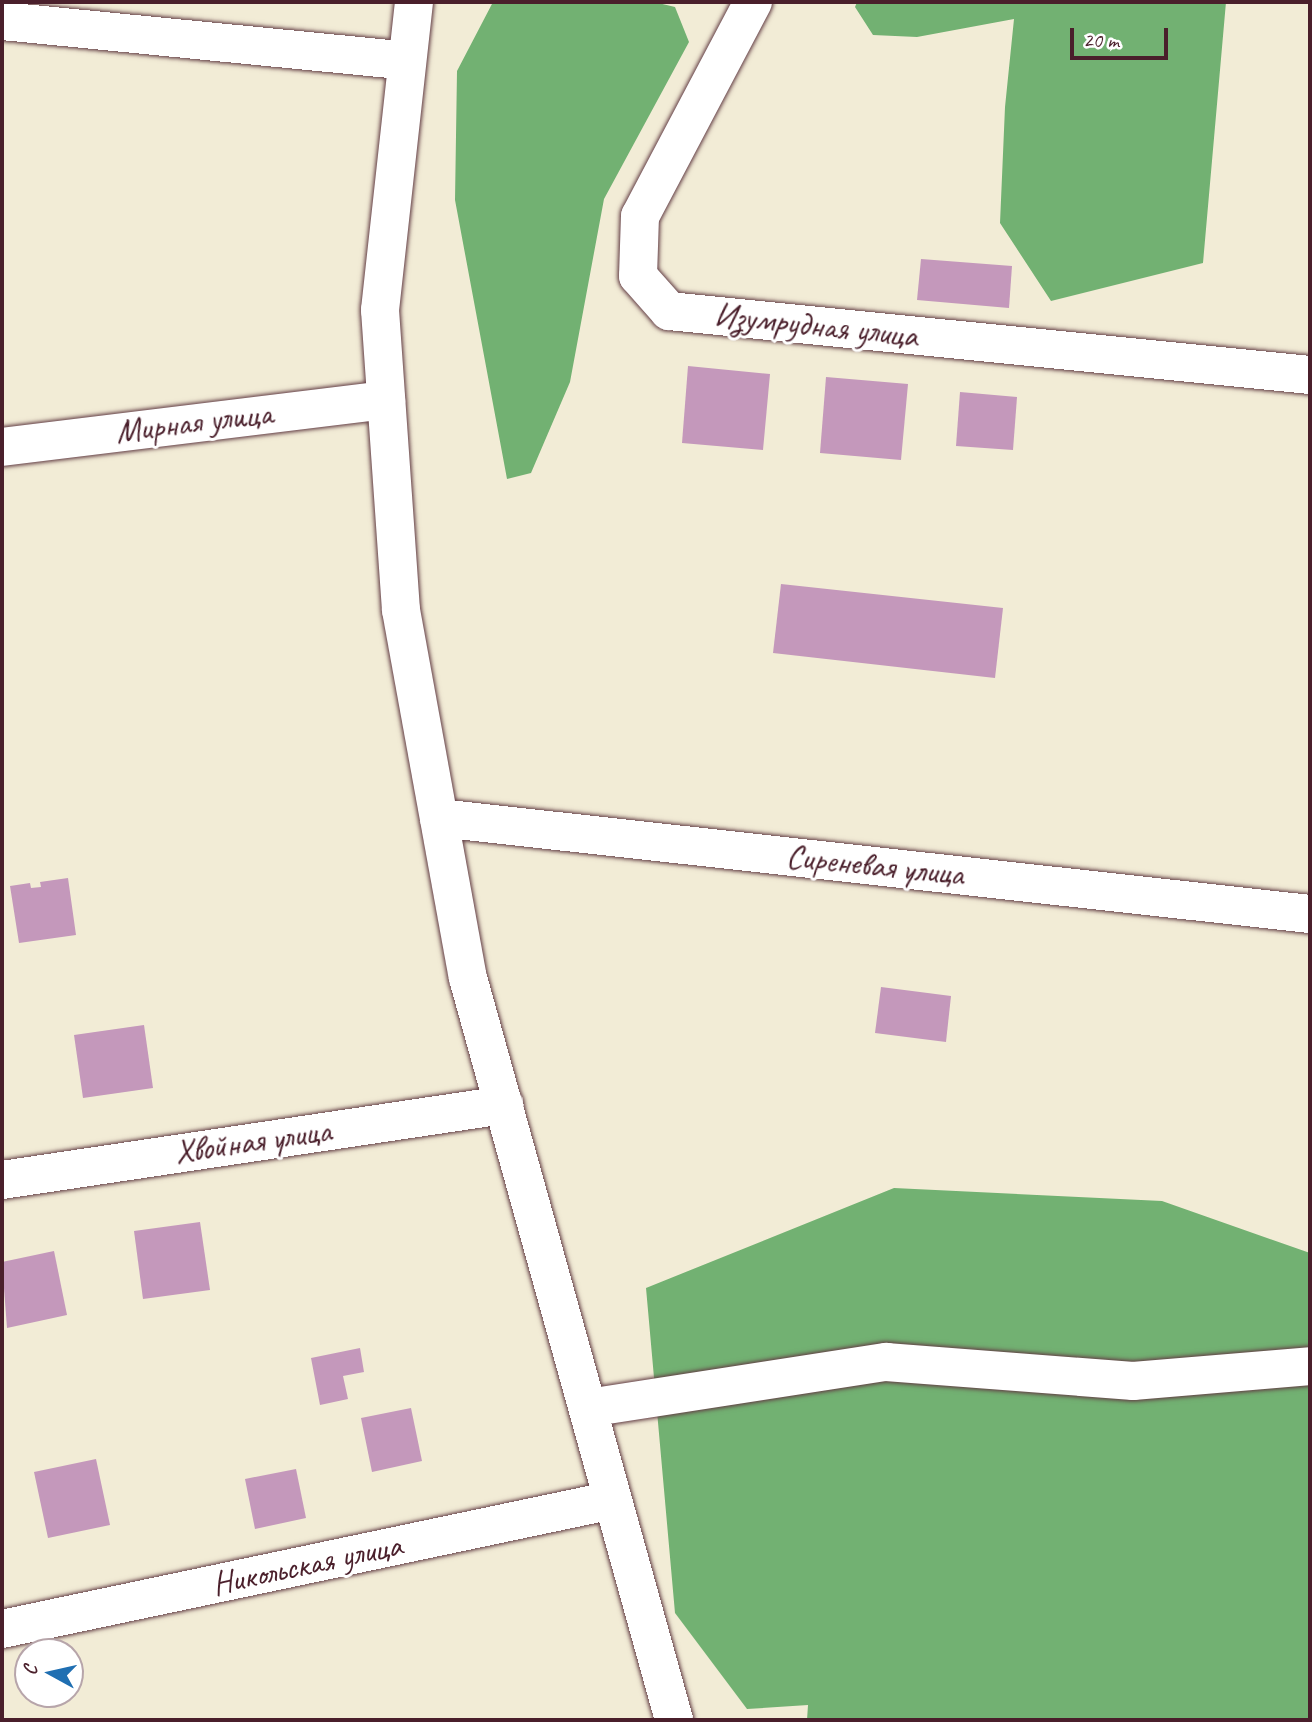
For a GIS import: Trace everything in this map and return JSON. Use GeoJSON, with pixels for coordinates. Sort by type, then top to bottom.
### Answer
{"type":"FeatureCollection","features":[{"type":"Feature","properties":{"kind":"street"},"geometry":{"type":"LineString","coordinates":[[414,2],[380,310],[401,610],[468,978],[674,1720]]}},
{"type":"Feature","properties":{"kind":"street","name":"Изумрудная улица"},"geometry":{"type":"LineString","coordinates":[[753,2],[640,216],[638,276],[669,311],[1310,375]]}},
{"type":"Feature","properties":{"kind":"street"},"geometry":{"type":"LineString","coordinates":[[2,21],[407,61]]}},
{"type":"Feature","properties":{"kind":"street","name":"Мирная улица"},"geometry":{"type":"LineString","coordinates":[[2,447],[386,400]]}},
{"type":"Feature","properties":{"kind":"street","name":"Сиреневая улица"},"geometry":{"type":"LineString","coordinates":[[439,818],[1310,914]]}},
{"type":"Feature","properties":{"kind":"street","name":"Хвойная улица"},"geometry":{"type":"LineString","coordinates":[[2,1180],[504,1105]]}},
{"type":"Feature","properties":{"kind":"street"},"geometry":{"type":"LineString","coordinates":[[587,1408],[886,1362],[1133,1381],[1310,1366]]}},
{"type":"Feature","properties":{"kind":"street","name":"Никольская улица"},"geometry":{"type":"LineString","coordinates":[[2,1629],[613,1500]]}},
{"type":"Feature","properties":{"kind":"green space"},"geometry":{"type":"Polygon","coordinates":[[[493,2],[654,2],[675,7],[689,42],[604,199],[570,382],[531,473],[507,479],[455,200],[457,71],[493,2]]]}},
{"type":"Feature","properties":{"kind":"green space"},"geometry":{"type":"Polygon","coordinates":[[[857,2],[1226,2],[1203,263],[1051,301],[1000,223],[1005,107],[1014,19],[917,37],[873,35],[855,7],[857,2]]]}},
{"type":"Feature","properties":{"kind":"green space"},"geometry":{"type":"Polygon","coordinates":[[[894,1188],[1162,1201],[1310,1253],[1310,1720],[807,1720],[808,1705],[747,1709],[675,1613],[646,1288],[894,1188]]]}},
{"type":"Feature","properties":{"kind":"building"},"geometry":{"type":"Polygon","coordinates":[[[921,259],[1012,266],[1009,308],[917,300],[921,259]]]}},
{"type":"Feature","properties":{"kind":"building"},"geometry":{"type":"Polygon","coordinates":[[[688,366],[770,374],[763,450],[682,443],[688,366]]]}},
{"type":"Feature","properties":{"kind":"building"},"geometry":{"type":"Polygon","coordinates":[[[826,377],[908,384],[901,460],[820,453],[826,377]]]}},
{"type":"Feature","properties":{"kind":"building"},"geometry":{"type":"Polygon","coordinates":[[[960,392],[1017,397],[1013,450],[956,446],[960,392]]]}},
{"type":"Feature","properties":{"kind":"building"},"geometry":{"type":"Polygon","coordinates":[[[781,584],[1003,608],[995,678],[773,653],[781,584]]]}},
{"type":"Feature","properties":{"kind":"building"},"geometry":{"type":"Polygon","coordinates":[[[68,878],[76,935],[19,943],[10,886],[30,883],[31,888],[41,887],[40,882],[68,878]]]}},
{"type":"Feature","properties":{"kind":"building"},"geometry":{"type":"Polygon","coordinates":[[[881,987],[951,996],[946,1042],[875,1033],[881,987]]]}},
{"type":"Feature","properties":{"kind":"building"},"geometry":{"type":"Polygon","coordinates":[[[144,1025],[153,1088],[83,1098],[74,1035],[144,1025]]]}},
{"type":"Feature","properties":{"kind":"building"},"geometry":{"type":"Polygon","coordinates":[[[200,1222],[210,1290],[143,1299],[134,1231],[200,1222]]]}},
{"type":"Feature","properties":{"kind":"building"},"geometry":{"type":"Polygon","coordinates":[[[54,1251],[67,1315],[7,1328],[2,1262],[54,1251]]]}},
{"type":"Feature","properties":{"kind":"building"},"geometry":{"type":"Polygon","coordinates":[[[360,1348],[364,1372],[343,1376],[348,1399],[320,1405],[311,1358],[360,1348]]]}},
{"type":"Feature","properties":{"kind":"building"},"geometry":{"type":"Polygon","coordinates":[[[411,1408],[422,1461],[372,1472],[361,1418],[411,1408]]]}},
{"type":"Feature","properties":{"kind":"building"},"geometry":{"type":"Polygon","coordinates":[[[96,1459],[110,1525],[48,1538],[34,1472],[96,1459]]]}},
{"type":"Feature","properties":{"kind":"building"},"geometry":{"type":"Polygon","coordinates":[[[296,1469],[306,1518],[255,1529],[245,1479],[296,1469]]]}}]}
